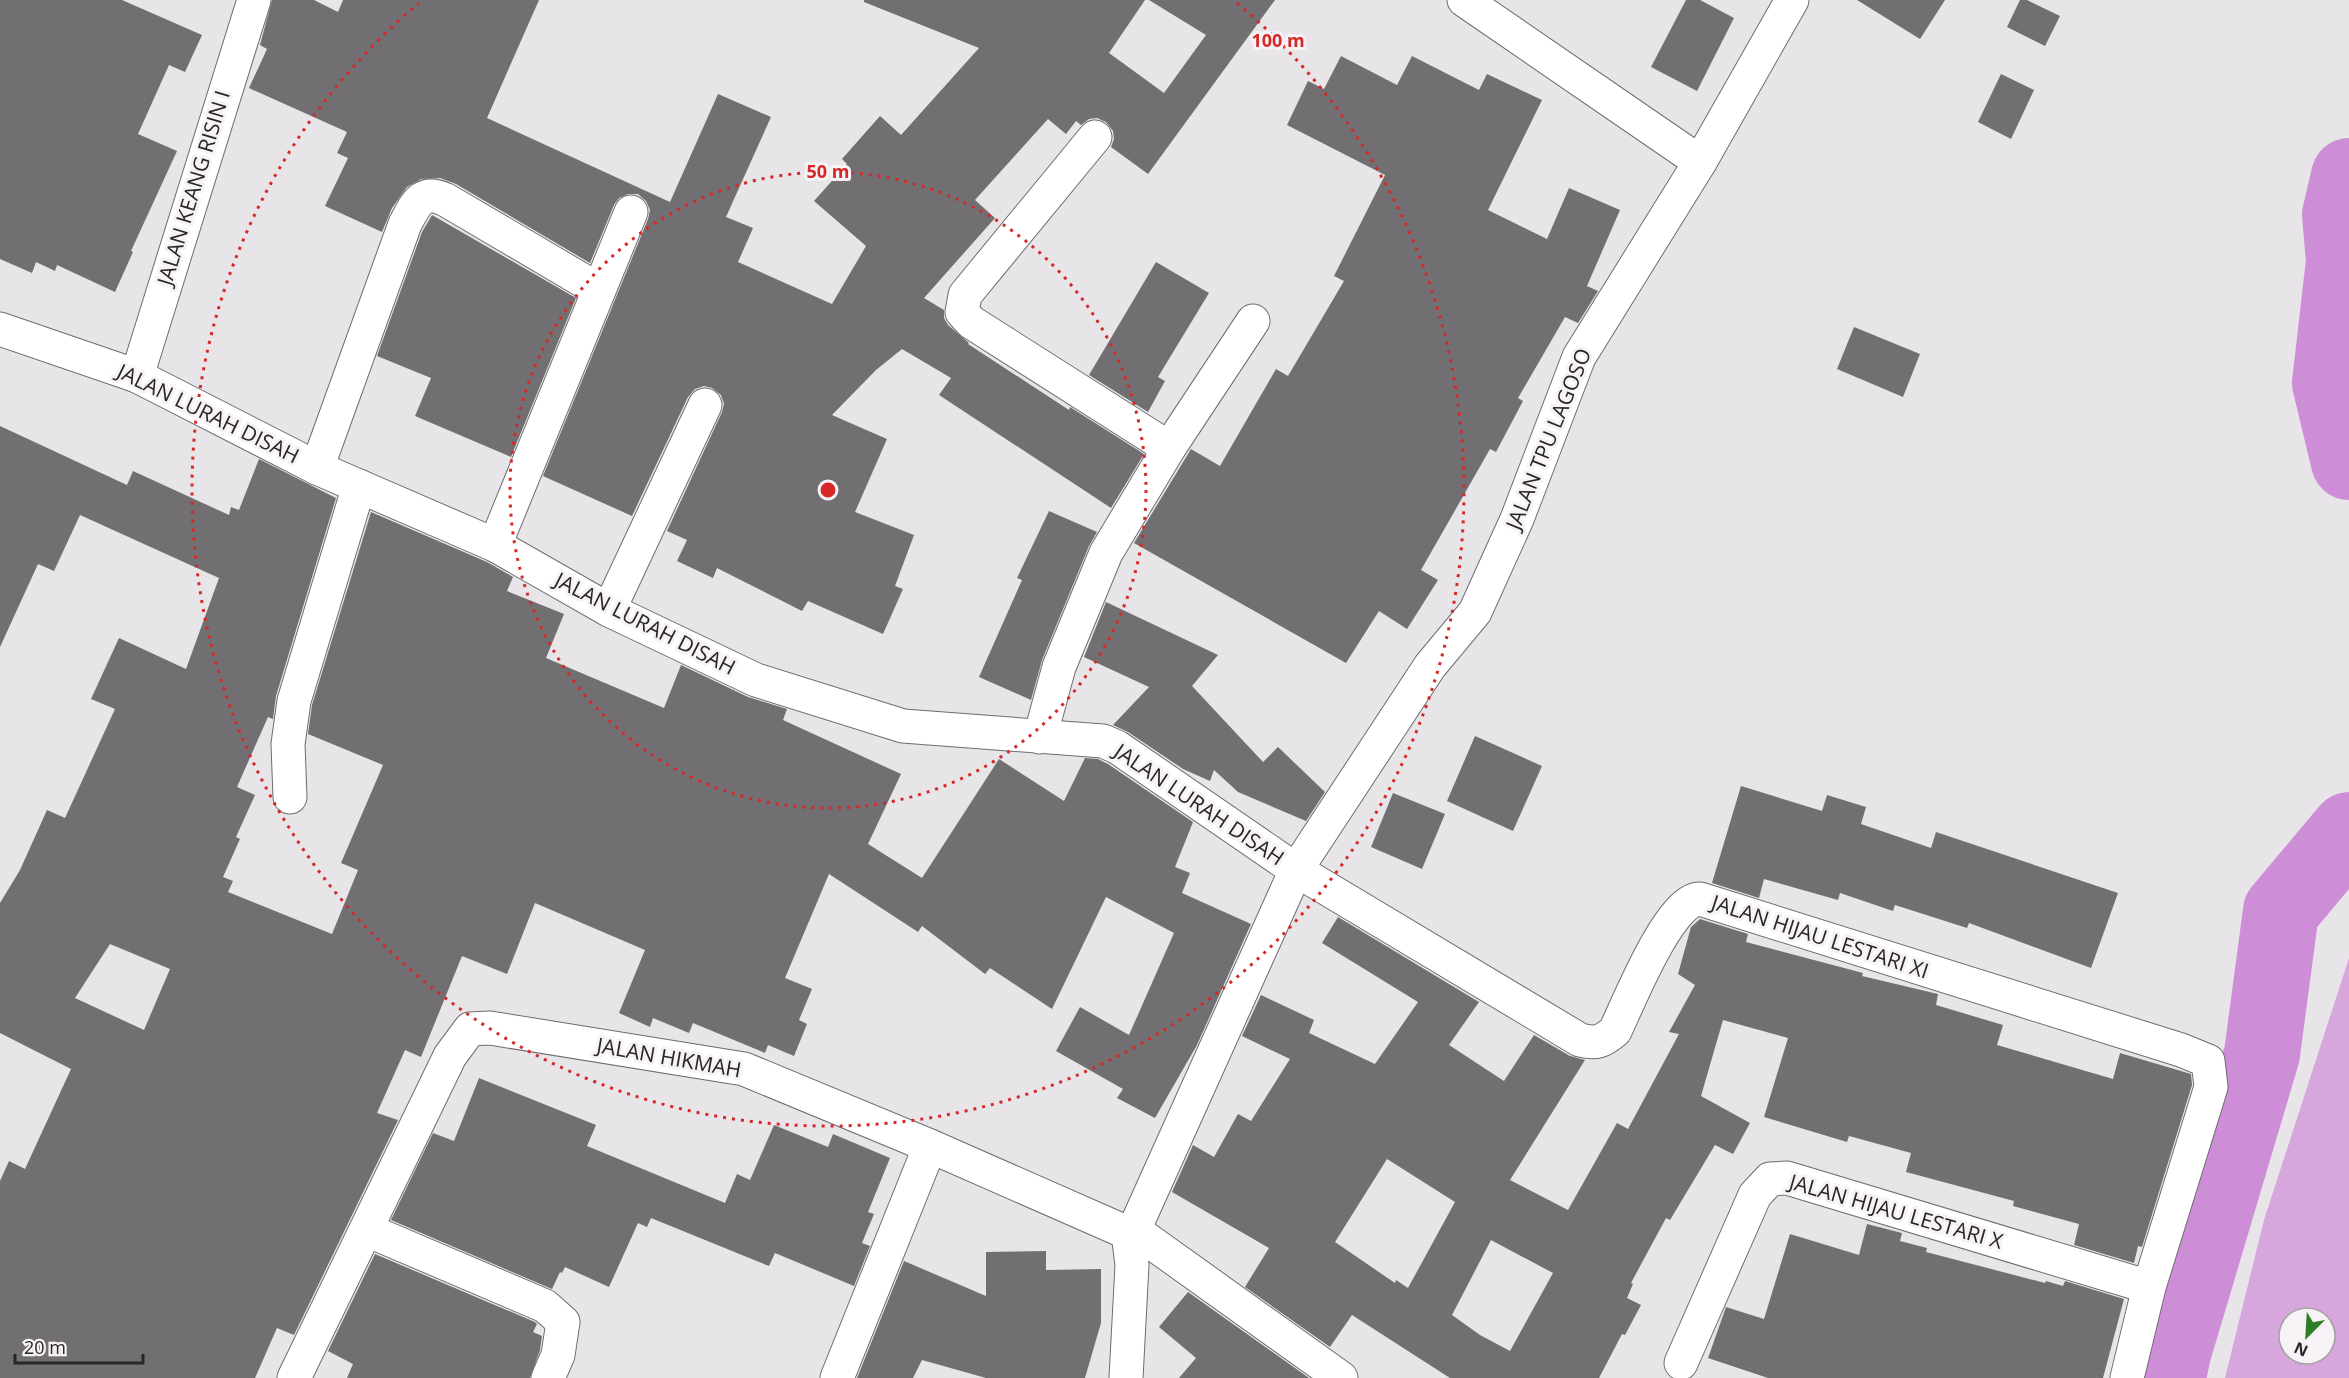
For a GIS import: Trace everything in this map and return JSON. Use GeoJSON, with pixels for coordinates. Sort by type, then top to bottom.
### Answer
{"type":"FeatureCollection","features":[{"type":"Feature","properties":{"kind":"street","name":"JALAN KEANG RISIN I"},"geometry":{"type":"LineString","coordinates":[[136,376],[254,0]]}},
{"type":"Feature","properties":{"kind":"street"},"geometry":{"type":"LineString","coordinates":[[1464,0],[1700,162]]}},
{"type":"Feature","properties":{"kind":"street","name":"JALAN TPU LAGOSO"},"geometry":{"type":"LineString","coordinates":[[1131,1231],[1296,870],[1430,666],[1476,612],[1517,519],[1579,357],[1700,162],[1792,0]]}},
{"type":"Feature","properties":{"kind":"street"},"geometry":{"type":"LineString","coordinates":[[1095,137],[965,295],[962,312],[971,322],[1169,448]]}},
{"type":"Feature","properties":{"kind":"street"},"geometry":{"type":"LineString","coordinates":[[317,468],[405,224],[420,200],[426,196],[436,195],[446,200],[599,290]]}},
{"type":"Feature","properties":{"kind":"street"},"geometry":{"type":"LineString","coordinates":[[495,545],[631,212]]}},
{"type":"Feature","properties":{"kind":"street"},"geometry":{"type":"LineString","coordinates":[[1040,737],[1059,667],[1106,553],[1169,448],[1253,321]]}},
{"type":"Feature","properties":{"kind":"street","name":"JALAN LURAH DISAH"},"geometry":{"type":"LineString","coordinates":[[0,329],[136,376],[317,468],[495,545],[609,610],[756,680],[903,726],[1103,741],[1117,747],[1296,870]]}},
{"type":"Feature","properties":{"kind":"street"},"geometry":{"type":"LineString","coordinates":[[609,610],[705,405]]}},
{"type":"Feature","properties":{"kind":"street"},"geometry":{"type":"LineString","coordinates":[[290,797],[288,744],[294,701],[359,486]]}},
{"type":"Feature","properties":{"kind":"street","name":"JALAN HIJAU LESTARI XI"},"geometry":{"type":"LineString","coordinates":[[1296,870],[1580,1040],[1591,1042],[1604,1040],[1615,1031],[1663,931],[1684,904],[1693,898],[2181,1050],[2208,1061],[2211,1087],[2149,1287]]}},
{"type":"Feature","properties":{"kind":"street","name":"JALAN HIKMAH"},"geometry":{"type":"LineString","coordinates":[[294,1378],[450,1056],[470,1029],[490,1028],[744,1070],[930,1146],[1131,1231],[1341,1378]]}},
{"type":"Feature","properties":{"kind":"street"},"geometry":{"type":"LineString","coordinates":[[837,1378],[930,1146]]}},
{"type":"Feature","properties":{"kind":"street","name":"JALAN HIJAU LESTARI X"},"geometry":{"type":"LineString","coordinates":[[1682,1363],[1755,1195],[1770,1179],[1787,1178],[2149,1287]]}},
{"type":"Feature","properties":{"kind":"street"},"geometry":{"type":"LineString","coordinates":[[367,1230],[545,1306],[563,1322],[558,1355],[548,1378]]}},
{"type":"Feature","properties":{"kind":"street"},"geometry":{"type":"LineString","coordinates":[[1126,1378],[1132,1265],[1131,1231]]}},
{"type":"Feature","properties":{"kind":"street"},"geometry":{"type":"LineString","coordinates":[[2127,1378],[2149,1287]]}},
{"type":"Feature","properties":{"kind":"shaded area"},"geometry":{"type":"Polygon","coordinates":[[[2349,958],[2349,1378],[2225,1378],[2264,1220],[2349,958]]]}},
{"type":"Feature","properties":{"kind":"building"},"geometry":{"type":"Polygon","coordinates":[[[0,0],[122,0],[202,35],[185,72],[169,65],[138,134],[177,151],[131,251],[133,252],[115,292],[57,265],[55,271],[36,262],[32,273],[0,259],[0,0]]]}},
{"type":"Feature","properties":{"kind":"building"},"geometry":{"type":"Polygon","coordinates":[[[272,0],[314,0],[338,12],[343,0],[539,0],[487,118],[670,202],[718,94],[771,117],[726,217],[753,228],[738,262],[832,304],[866,246],[814,201],[847,164],[842,159],[880,116],[901,135],[979,48],[864,2],[864,0],[1145,0],[1109,53],[1164,93],[1206,35],[1149,0],[1275,0],[1148,174],[1111,147],[1114,139],[1113,131],[1106,122],[1097,118],[1089,119],[1081,125],[1076,121],[1066,134],[1048,119],[975,200],[995,218],[924,298],[944,310],[944,318],[948,325],[968,344],[1069,410],[1070,407],[1144,454],[1111,508],[939,395],[951,378],[902,349],[876,370],[832,415],[887,439],[855,512],[914,535],[895,586],[903,589],[883,634],[808,601],[802,611],[717,568],[713,578],[677,561],[687,540],[667,531],[722,412],[724,404],[721,395],[712,388],[704,386],[695,389],[688,397],[632,516],[543,476],[648,219],[650,210],[646,201],[638,194],[628,194],[619,198],[590,263],[456,184],[440,178],[421,179],[407,187],[392,208],[382,232],[325,206],[348,158],[337,153],[347,132],[249,88],[267,49],[260,45],[272,0]]]}},
{"type":"Feature","properties":{"kind":"building"},"geometry":{"type":"Polygon","coordinates":[[[1686,0],[1700,0],[1734,18],[1697,91],[1651,67],[1686,0]]]}},
{"type":"Feature","properties":{"kind":"building"},"geometry":{"type":"Polygon","coordinates":[[[1857,0],[1945,0],[1920,39],[1857,0]]]}},
{"type":"Feature","properties":{"kind":"building"},"geometry":{"type":"Polygon","coordinates":[[[2020,0],[2027,0],[2060,16],[2045,46],[2007,27],[2020,0]]]}},
{"type":"Feature","properties":{"kind":"building"},"geometry":{"type":"Polygon","coordinates":[[[1341,56],[1397,85],[1412,56],[1479,90],[1487,74],[1542,100],[1488,210],[1547,239],[1569,188],[1620,210],[1587,286],[1598,291],[1578,323],[1565,317],[1518,398],[1523,401],[1496,452],[1490,449],[1421,570],[1438,580],[1407,629],[1379,611],[1346,663],[1134,543],[1191,449],[1220,466],[1276,369],[1288,376],[1344,281],[1334,276],[1385,175],[1287,125],[1308,81],[1324,89],[1341,56]]]}},
{"type":"Feature","properties":{"kind":"building"},"geometry":{"type":"Polygon","coordinates":[[[2001,74],[2034,90],[2011,139],[1978,122],[2001,74]]]}},
{"type":"Feature","properties":{"kind":"building"},"geometry":{"type":"Polygon","coordinates":[[[432,215],[576,298],[511,457],[415,416],[431,378],[377,356],[422,232],[432,215]]]}},
{"type":"Feature","properties":{"kind":"building"},"geometry":{"type":"Polygon","coordinates":[[[1156,262],[1209,293],[1158,377],[1165,381],[1148,412],[1089,375],[1156,262]]]}},
{"type":"Feature","properties":{"kind":"building"},"geometry":{"type":"Polygon","coordinates":[[[1854,327],[1920,354],[1903,397],[1837,369],[1854,327]]]}},
{"type":"Feature","properties":{"kind":"building"},"geometry":{"type":"Polygon","coordinates":[[[0,426],[127,485],[133,471],[229,515],[231,507],[239,510],[259,459],[336,498],[276,696],[273,719],[268,717],[237,787],[255,795],[236,837],[240,839],[223,877],[233,881],[228,892],[332,934],[358,870],[341,863],[383,765],[308,734],[312,705],[371,512],[487,562],[513,577],[507,591],[564,614],[546,658],[664,708],[681,665],[748,697],[787,709],[783,720],[901,774],[868,844],[922,878],[999,759],[1064,801],[1085,758],[1098,759],[1193,822],[1175,867],[1190,873],[1182,893],[1251,924],[1197,1045],[1155,1118],[1117,1098],[1123,1089],[1056,1051],[1080,1007],[1129,1035],[1174,933],[1106,897],[1052,1009],[990,968],[985,974],[922,926],[918,932],[829,874],[785,978],[812,989],[799,1020],[807,1024],[794,1056],[768,1045],[765,1053],[693,1023],[689,1033],[653,1018],[650,1027],[619,1013],[645,950],[535,903],[507,974],[462,956],[421,1057],[405,1050],[377,1113],[398,1120],[294,1335],[277,1328],[255,1378],[0,1378],[0,1181],[9,1161],[25,1169],[71,1069],[0,1033],[0,903],[20,870],[47,810],[65,818],[115,709],[91,699],[119,638],[186,669],[219,578],[80,515],[54,571],[38,564],[0,647],[0,426]],[[110,944],[75,998],[144,1030],[170,969],[110,944]]]}},
{"type":"Feature","properties":{"kind":"building"},"geometry":{"type":"Polygon","coordinates":[[[1049,511],[1097,532],[1089,546],[1042,660],[1031,700],[979,677],[1022,580],[1017,578],[1049,511]]]}},
{"type":"Feature","properties":{"kind":"building"},"geometry":{"type":"Polygon","coordinates":[[[1106,602],[1218,655],[1192,686],[1263,762],[1278,747],[1325,792],[1306,821],[1238,792],[1214,770],[1210,781],[1183,769],[1128,732],[1113,725],[1149,687],[1084,657],[1106,602]]]}},
{"type":"Feature","properties":{"kind":"building"},"geometry":{"type":"Polygon","coordinates":[[[1475,736],[1542,766],[1513,831],[1447,801],[1475,736]]]}},
{"type":"Feature","properties":{"kind":"building"},"geometry":{"type":"Polygon","coordinates":[[[1741,786],[1822,811],[1827,795],[1866,807],[1861,824],[1931,848],[1936,832],[2118,893],[2091,968],[1969,923],[1967,928],[1895,905],[1893,911],[1840,893],[1838,900],[1764,879],[1759,898],[1712,883],[1741,786]]]}},
{"type":"Feature","properties":{"kind":"building"},"geometry":{"type":"Polygon","coordinates":[[[1393,793],[1445,814],[1422,869],[1371,847],[1393,793]]]}},
{"type":"Feature","properties":{"kind":"building"},"geometry":{"type":"Polygon","coordinates":[[[1338,917],[1479,1002],[1449,1045],[1504,1081],[1534,1035],[1570,1056],[1585,1060],[1510,1180],[1568,1210],[1617,1123],[1628,1129],[1679,1034],[1669,1032],[1695,985],[1678,974],[1691,927],[1700,919],[1748,934],[1746,942],[1863,973],[1862,976],[1938,994],[1936,1005],[2003,1025],[1997,1045],[2113,1079],[2120,1053],[2191,1074],[2192,1085],[2142,1247],[2138,1246],[2134,1263],[2074,1245],[2079,1224],[2013,1206],[2014,1201],[1906,1172],[1911,1153],[1849,1136],[1847,1142],[1764,1117],[1788,1038],[1723,1020],[1701,1096],[1750,1123],[1733,1154],[1715,1145],[1670,1220],[1666,1218],[1631,1283],[1633,1284],[1627,1298],[1641,1305],[1625,1335],[1622,1334],[1599,1378],[1450,1378],[1352,1315],[1330,1347],[1245,1287],[1269,1248],[1172,1192],[1193,1145],[1214,1157],[1238,1114],[1251,1121],[1290,1059],[1242,1036],[1261,995],[1314,1020],[1309,1033],[1375,1064],[1418,1002],[1322,943],[1338,917]],[[1387,1159],[1335,1242],[1395,1283],[1396,1280],[1408,1288],[1455,1202],[1387,1159]],[[1491,1240],[1452,1315],[1480,1335],[1510,1351],[1553,1273],[1491,1240]]]}},
{"type":"Feature","properties":{"kind":"building"},"geometry":{"type":"Polygon","coordinates":[[[479,1078],[596,1125],[587,1146],[725,1203],[737,1174],[750,1180],[774,1125],[828,1147],[833,1134],[890,1158],[868,1212],[874,1214],[862,1243],[870,1246],[854,1286],[775,1253],[769,1266],[651,1218],[647,1227],[638,1223],[609,1287],[565,1267],[552,1289],[391,1220],[433,1133],[454,1141],[479,1078]]]}},
{"type":"Feature","properties":{"kind":"building"},"geometry":{"type":"Polygon","coordinates":[[[1867,1224],[1902,1233],[1900,1241],[1927,1248],[1926,1252],[2045,1283],[2046,1281],[2063,1286],[2065,1281],[2124,1299],[2103,1378],[1768,1378],[1708,1358],[1726,1307],[1764,1319],[1790,1234],[1859,1255],[1867,1224]]]}},
{"type":"Feature","properties":{"kind":"building"},"geometry":{"type":"Polygon","coordinates":[[[1046,1251],[1046,1270],[1101,1269],[1101,1323],[1085,1378],[986,1378],[922,1360],[913,1378],[857,1378],[904,1261],[986,1296],[986,1252],[1046,1251]]]}},
{"type":"Feature","properties":{"kind":"building"},"geometry":{"type":"Polygon","coordinates":[[[375,1254],[535,1322],[537,1324],[533,1332],[542,1336],[540,1350],[530,1378],[347,1378],[353,1364],[328,1351],[375,1254]]]}},
{"type":"Feature","properties":{"kind":"building"},"geometry":{"type":"Polygon","coordinates":[[[1188,1292],[1309,1378],[1179,1378],[1196,1358],[1159,1327],[1188,1292]]]}},
{"type":"Feature","properties":{"kind":"waterway"},"geometry":{"type":"LineString","coordinates":[[2349,176],[2340,215],[2344,261],[2330,383],[2349,462]]}},
{"type":"Feature","properties":{"kind":"waterway"},"geometry":{"type":"LineString","coordinates":[[2168,1378],[2173,1353],[2262,1054],[2281,911],[2349,830]]}}]}
